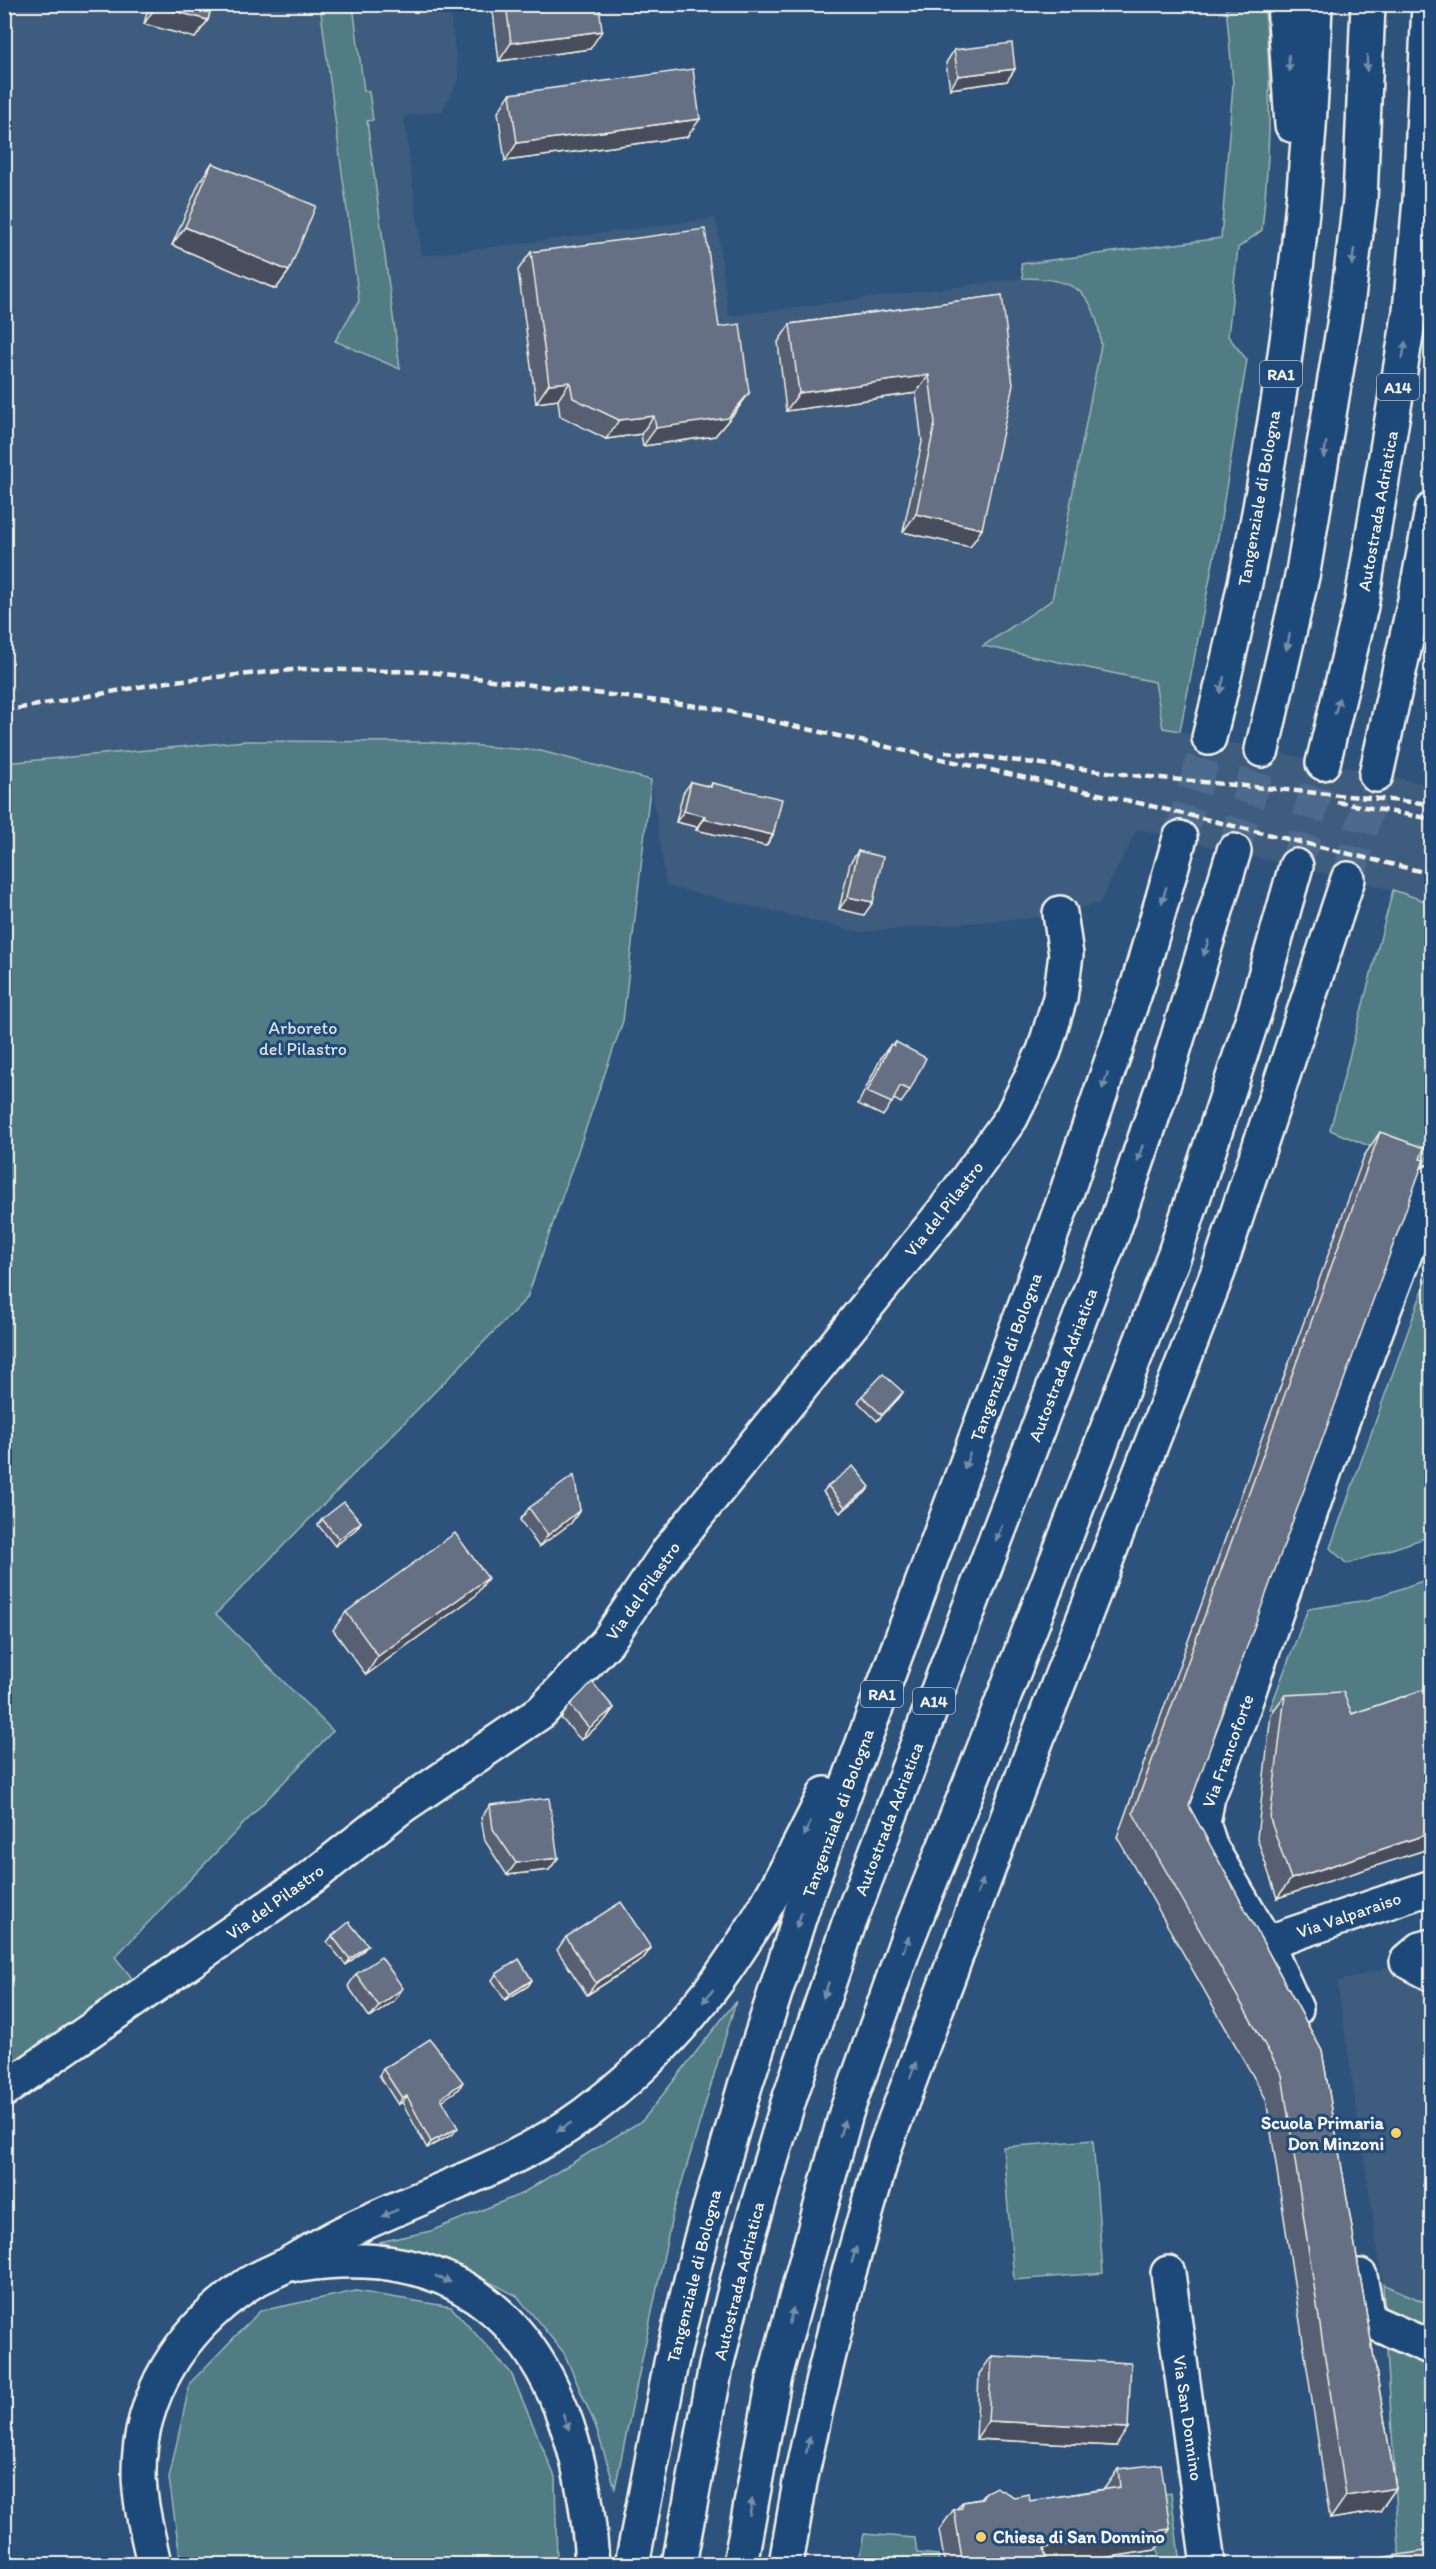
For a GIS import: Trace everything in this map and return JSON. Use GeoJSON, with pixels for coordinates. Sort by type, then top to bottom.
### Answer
{"type":"FeatureCollection","features":[{"type":"Feature","properties":{"kind":"main road"},"geometry":{"type":"LineString","coordinates":[[1269,448],[1292,124],[1284,4]]}},
{"type":"Feature","properties":{"kind":"main road","name":"Tangenziale di Bologna"},"geometry":{"type":"LineString","coordinates":[[1209,738],[1252,543],[1289,326],[1304,201],[1313,84],[1315,4]]}},
{"type":"Feature","properties":{"kind":"main road"},"geometry":{"type":"LineString","coordinates":[[1262,750],[1303,572],[1323,465],[1347,306],[1360,200],[1368,4]]}},
{"type":"Feature","properties":{"kind":"main road","name":"Autostrada Adriatica"},"geometry":{"type":"LineString","coordinates":[[1323,763],[1361,606],[1410,311],[1420,200],[1429,4]]}},
{"type":"Feature","properties":{"kind":"main road"},"geometry":{"type":"LineString","coordinates":[[1431,510],[1416,600],[1378,765],[1431,597]]}},
{"type":"Feature","properties":{"kind":"main road","name":"Tangenziale di Bologna"},"geometry":{"type":"LineString","coordinates":[[632,2565],[671,2363],[701,2239],[745,2086],[807,1894],[1064,1203],[1139,981],[1180,838]]}},
{"type":"Feature","properties":{"kind":"main road","name":"Autostrada Adriatica"},"geometry":{"type":"LineString","coordinates":[[679,2565],[716,2366],[748,2238],[788,2103],[848,1926],[1114,1229],[1165,1078],[1234,851]]}},
{"type":"Feature","properties":{"kind":"main road"},"geometry":{"type":"LineString","coordinates":[[740,2565],[774,2380],[846,2113],[905,1945],[985,1746],[1175,1252],[1255,1011],[1296,866]]}},
{"type":"Feature","properties":{"kind":"main road"},"geometry":{"type":"LineString","coordinates":[[786,2565],[800,2482],[817,2404],[848,2276],[885,2147],[998,1842],[1218,1272],[1348,879]]}},
{"type":"Feature","properties":{"kind":"main road","name":"Via del Pilastro"},"geometry":{"type":"LineString","coordinates":[[4,2090],[303,1883],[401,1807],[541,1712],[608,1642],[669,1550],[985,1158],[1011,1118],[1044,1051],[1060,998],[1066,955],[1060,913]]}},
{"type":"Feature","properties":{"kind":"main road","name":"Via Francoforte"},"geometry":{"type":"LineString","coordinates":[[1310,2040],[1266,1943],[1211,1848],[1203,1823],[1208,1797],[1239,1720],[1340,1427],[1431,1182]]}},
{"type":"Feature","properties":{"kind":"main road"},"geometry":{"type":"LineString","coordinates":[[154,2565],[141,2504],[139,2472],[144,2430],[162,2375],[186,2339],[213,2311],[246,2285],[341,2234],[464,2180],[542,2141],[607,2097],[657,2052],[712,1991],[775,1893],[908,1626]]}},
{"type":"Feature","properties":{"kind":"main road","name":"Via Valparaiso"},"geometry":{"type":"LineString","coordinates":[[1266,1943],[1431,1887]]}},
{"type":"Feature","properties":{"kind":"main road"},"geometry":{"type":"LineString","coordinates":[[1431,1946],[1421,1949],[1407,1961],[1431,1974]]}},
{"type":"Feature","properties":{"kind":"main road"},"geometry":{"type":"LineString","coordinates":[[1356,2252],[1368,2320],[1431,2348]]}},
{"type":"Feature","properties":{"kind":"main road"},"geometry":{"type":"LineString","coordinates":[[283,2267],[334,2259],[373,2260],[411,2267],[449,2282],[479,2298],[508,2322],[534,2354],[555,2394],[575,2445],[587,2494],[592,2565]]}},
{"type":"Feature","properties":{"kind":"main road","name":"Via San Donnino"},"geometry":{"type":"LineString","coordinates":[[1168,2272],[1208,2565]]}},
{"type":"Feature","properties":{"kind":"shaded area"},"geometry":{"type":"Polygon","coordinates":[[[5,5],[449,5],[459,79],[442,111],[404,116],[422,256],[716,218],[729,316],[1023,278],[1047,278],[1070,284],[1087,298],[1098,318],[1101,345],[1052,600],[984,646],[1155,682],[1163,728],[1431,785],[1431,961],[1393,890],[1137,829],[1100,903],[1044,917],[860,932],[666,886],[651,780],[428,742],[245,741],[5,763],[5,5]]]}},
{"type":"Feature","properties":{"kind":"shaded area","name":"Scuola Primaria Don Minzoni"},"geometry":{"type":"Polygon","coordinates":[[[1407,1961],[1431,1974],[1431,2305],[1383,2284],[1337,1982],[1407,1961]]]}},
{"type":"Feature","properties":{"kind":"green space"},"geometry":{"type":"Polygon","coordinates":[[[320,5],[353,5],[364,91],[369,92],[373,120],[367,121],[400,369],[335,341],[359,301],[320,5]]]}},
{"type":"Feature","properties":{"kind":"green space"},"geometry":{"type":"Polygon","coordinates":[[[1226,5],[1264,5],[1269,61],[1267,174],[1262,230],[1238,248],[1228,336],[1247,360],[1218,537],[1180,731],[1163,728],[1155,682],[983,646],[1052,600],[1101,345],[1094,312],[1080,291],[1056,281],[1023,278],[1021,264],[1221,238],[1233,84],[1226,5]]]}},
{"type":"Feature","properties":{"kind":"green space","name":"Arboreto del Pilastro"},"geometry":{"type":"Polygon","coordinates":[[[245,741],[428,742],[541,751],[651,780],[623,1021],[527,1298],[216,1614],[333,1731],[115,1957],[137,1984],[5,2073],[5,763],[245,741]]]}},
{"type":"Feature","properties":{"kind":"green space"},"geometry":{"type":"Polygon","coordinates":[[[1393,890],[1431,903],[1432,1144],[1423,1168],[1330,1130],[1393,890]]]}},
{"type":"Feature","properties":{"kind":"green space"},"geometry":{"type":"Polygon","coordinates":[[[1431,1267],[1431,1536],[1347,1564],[1330,1548],[1431,1267]]]}},
{"type":"Feature","properties":{"kind":"green space"},"geometry":{"type":"Polygon","coordinates":[[[1431,1578],[1431,1692],[1342,1723],[1336,1704],[1270,1709],[1308,1609],[1368,1600],[1431,1578]]]}},
{"type":"Feature","properties":{"kind":"green space"},"geometry":{"type":"Polygon","coordinates":[[[736,2001],[673,2212],[615,2488],[596,2427],[564,2353],[517,2296],[447,2260],[379,2242],[431,2231],[521,2194],[643,2120],[736,2001]]]}},
{"type":"Feature","properties":{"kind":"green space"},"geometry":{"type":"Polygon","coordinates":[[[1093,2140],[1103,2273],[1014,2280],[1003,2147],[1093,2140]]]}},
{"type":"Feature","properties":{"kind":"green space"},"geometry":{"type":"Polygon","coordinates":[[[1383,2284],[1431,2305],[1431,2559],[1400,2564],[1383,2284]]]}},
{"type":"Feature","properties":{"kind":"green space"},"geometry":{"type":"Polygon","coordinates":[[[356,2291],[451,2307],[511,2373],[555,2477],[557,2564],[181,2564],[169,2478],[190,2383],[260,2311],[356,2291]]]}},
{"type":"Feature","properties":{"kind":"green space"},"geometry":{"type":"Polygon","coordinates":[[[1171,2493],[1180,2564],[1119,2564],[1159,2559],[1151,2496],[1171,2493]]]}},
{"type":"Feature","properties":{"kind":"green space"},"geometry":{"type":"Polygon","coordinates":[[[864,2534],[915,2538],[917,2553],[938,2555],[939,2564],[858,2564],[864,2534]]]}},
{"type":"Feature","properties":{"kind":"building"},"geometry":{"type":"Polygon","coordinates":[[[157,4],[212,4],[208,20],[156,6],[157,4]]]}},
{"type":"Feature","properties":{"kind":"building"},"geometry":{"type":"Polygon","coordinates":[[[506,4],[599,4],[602,31],[511,43],[506,4]]]}},
{"type":"Feature","properties":{"kind":"building"},"geometry":{"type":"Polygon","coordinates":[[[1012,43],[1015,69],[958,76],[954,50],[1012,43]]]}},
{"type":"Feature","properties":{"kind":"building"},"geometry":{"type":"Polygon","coordinates":[[[693,69],[700,119],[517,143],[510,94],[693,69]]]}},
{"type":"Feature","properties":{"kind":"building"},"geometry":{"type":"Polygon","coordinates":[[[212,163],[316,206],[289,271],[185,227],[212,163]]]}},
{"type":"Feature","properties":{"kind":"building"},"geometry":{"type":"Polygon","coordinates":[[[705,229],[719,327],[740,324],[749,393],[728,418],[656,428],[654,416],[619,420],[573,398],[570,382],[549,384],[531,252],[705,229]]]}},
{"type":"Feature","properties":{"kind":"building"},"geometry":{"type":"Polygon","coordinates":[[[1002,295],[1013,385],[982,529],[916,514],[935,423],[929,375],[799,393],[790,324],[1002,295]]]}},
{"type":"Feature","properties":{"kind":"building"},"geometry":{"type":"Polygon","coordinates":[[[691,782],[711,787],[712,783],[782,799],[773,835],[704,819],[705,816],[684,811],[691,782]]]}},
{"type":"Feature","properties":{"kind":"building"},"geometry":{"type":"Polygon","coordinates":[[[858,851],[883,857],[873,902],[848,897],[858,851]]]}},
{"type":"Feature","properties":{"kind":"building"},"geometry":{"type":"Polygon","coordinates":[[[896,1042],[926,1058],[910,1090],[900,1086],[892,1103],[867,1092],[891,1044],[894,1046],[896,1042]]]}},
{"type":"Feature","properties":{"kind":"building"},"geometry":{"type":"Polygon","coordinates":[[[1380,1132],[1424,1148],[1420,1159],[1424,1160],[1189,1806],[1322,2051],[1396,2488],[1346,2496],[1282,2075],[1133,1813],[1380,1132]]]}},
{"type":"Feature","properties":{"kind":"building"},"geometry":{"type":"Polygon","coordinates":[[[883,1374],[903,1392],[882,1415],[862,1396],[883,1374]]]}},
{"type":"Feature","properties":{"kind":"building"},"geometry":{"type":"Polygon","coordinates":[[[853,1466],[870,1487],[845,1507],[828,1486],[853,1466]]]}},
{"type":"Feature","properties":{"kind":"building"},"geometry":{"type":"Polygon","coordinates":[[[574,1475],[580,1510],[548,1535],[529,1508],[574,1475]]]}},
{"type":"Feature","properties":{"kind":"building"},"geometry":{"type":"Polygon","coordinates":[[[344,1502],[361,1522],[339,1539],[322,1519],[344,1502]]]}},
{"type":"Feature","properties":{"kind":"building"},"geometry":{"type":"Polygon","coordinates":[[[455,1533],[488,1578],[378,1656],[346,1612],[455,1533]]]}},
{"type":"Feature","properties":{"kind":"building"},"geometry":{"type":"Polygon","coordinates":[[[592,1682],[614,1708],[589,1728],[570,1705],[592,1682]]]}},
{"type":"Feature","properties":{"kind":"building"},"geometry":{"type":"Polygon","coordinates":[[[1431,1687],[1431,1833],[1291,1879],[1270,1819],[1285,1695],[1343,1692],[1352,1714],[1431,1687]]]}},
{"type":"Feature","properties":{"kind":"building"},"geometry":{"type":"Polygon","coordinates":[[[549,1798],[558,1858],[516,1863],[493,1829],[490,1805],[549,1798]]]}},
{"type":"Feature","properties":{"kind":"building"},"geometry":{"type":"Polygon","coordinates":[[[621,1902],[651,1948],[596,1983],[566,1937],[621,1902]]]}},
{"type":"Feature","properties":{"kind":"building"},"geometry":{"type":"Polygon","coordinates":[[[349,1922],[368,1945],[350,1959],[332,1936],[349,1922]]]}},
{"type":"Feature","properties":{"kind":"building"},"geometry":{"type":"Polygon","coordinates":[[[381,1957],[403,1988],[379,2006],[356,1974],[381,1957]]]}},
{"type":"Feature","properties":{"kind":"building"},"geometry":{"type":"Polygon","coordinates":[[[519,1959],[532,1980],[510,1994],[496,1974],[519,1959]]]}},
{"type":"Feature","properties":{"kind":"building"},"geometry":{"type":"Polygon","coordinates":[[[430,2039],[463,2082],[441,2098],[458,2128],[431,2142],[407,2096],[402,2098],[383,2069],[430,2039]]]}},
{"type":"Feature","properties":{"kind":"building"},"geometry":{"type":"Polygon","coordinates":[[[992,2356],[1131,2363],[1128,2428],[988,2421],[992,2356]]]}},
{"type":"Feature","properties":{"kind":"building"},"geometry":{"type":"Polygon","coordinates":[[[1161,2464],[1170,2529],[1044,2548],[1047,2565],[963,2565],[954,2509],[962,2508],[962,2502],[982,2499],[986,2492],[996,2487],[1014,2497],[1029,2494],[1030,2501],[1120,2487],[1118,2469],[1161,2464]]]}},
{"type":"Feature","properties":{"kind":"building"},"geometry":{"type":"Polygon","coordinates":[[[1431,2550],[1431,2565],[1334,2565],[1431,2550]]]}},
{"type":"Feature","properties":{"kind":"tunnel"},"geometry":{"type":"LineString","coordinates":[[1180,838],[1209,738]]}},
{"type":"Feature","properties":{"kind":"tunnel"},"geometry":{"type":"LineString","coordinates":[[1234,851],[1262,750]]}},
{"type":"Feature","properties":{"kind":"tunnel"},"geometry":{"type":"LineString","coordinates":[[1296,866],[1323,763]]}},
{"type":"Feature","properties":{"kind":"tunnel"},"geometry":{"type":"LineString","coordinates":[[1348,879],[1376,775]]}},
{"type":"Feature","properties":{"kind":"railway"},"geometry":{"type":"LineString","coordinates":[[4,711],[173,681],[302,669],[429,672],[713,708],[1143,804],[1432,874]]}},
{"type":"Feature","properties":{"kind":"railway"},"geometry":{"type":"LineString","coordinates":[[945,752],[1140,776],[1432,804]]}},
{"type":"Feature","properties":{"kind":"railway"},"geometry":{"type":"LineString","coordinates":[[1337,802],[1432,819]]}},
{"type":"Feature","properties":{"kind":"place","name":"Scuola Primaria Don Minzoni"},"geometry":{"type":"Point","coordinates":[1396,2133]}},
{"type":"Feature","properties":{"kind":"place","name":"Chiesa di San Donnino"},"geometry":{"type":"Point","coordinates":[981,2537]}}]}
